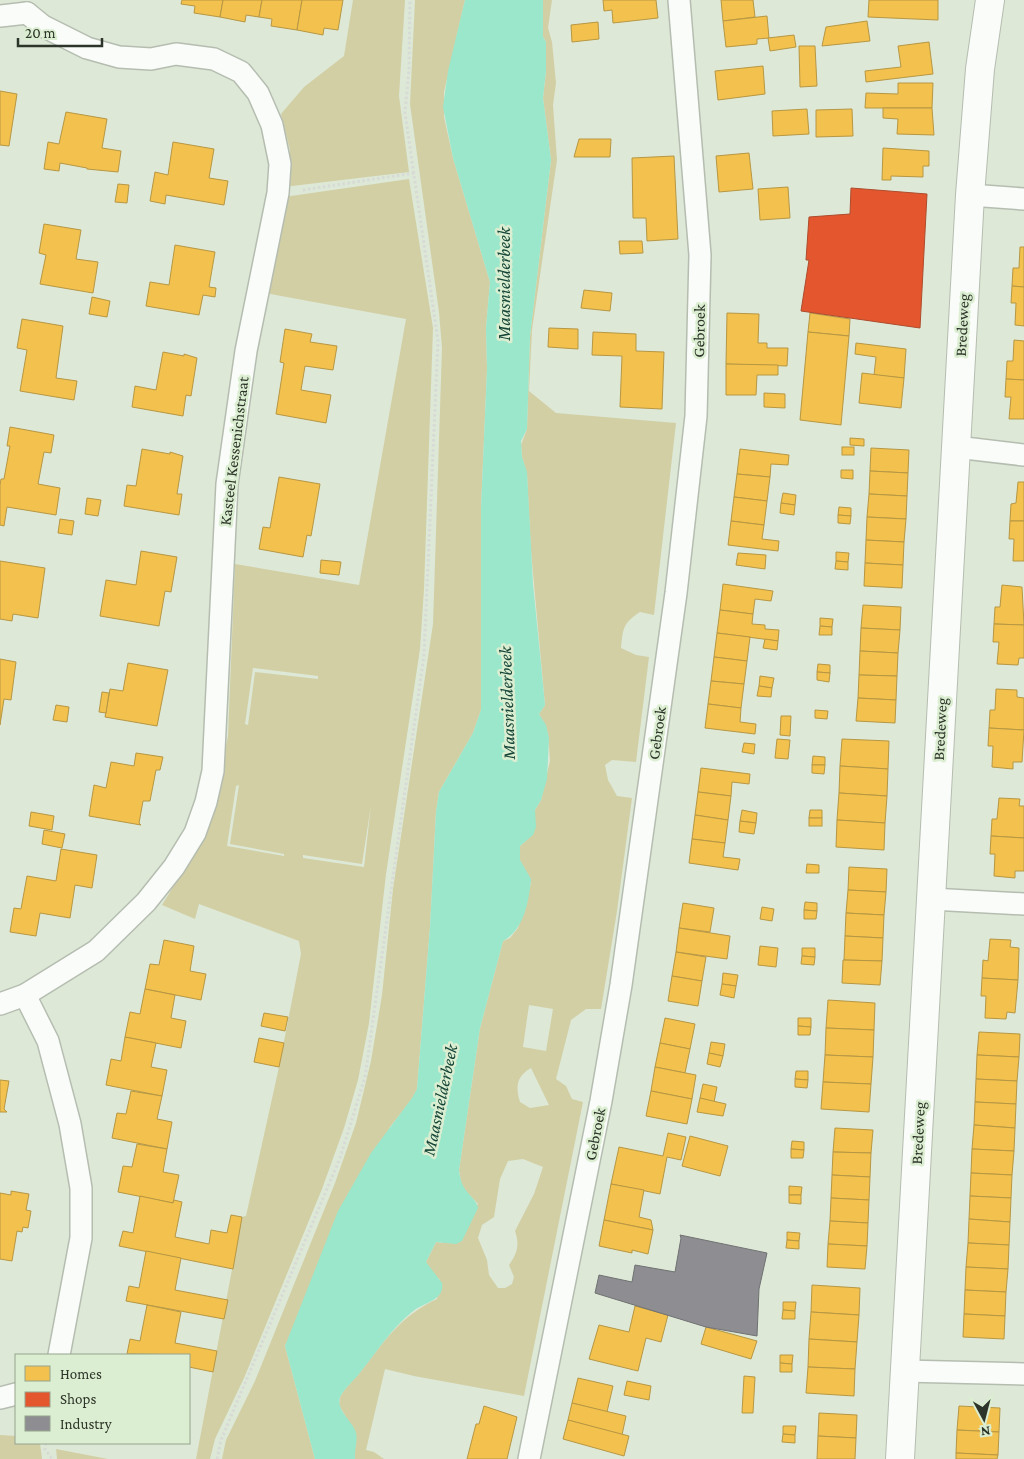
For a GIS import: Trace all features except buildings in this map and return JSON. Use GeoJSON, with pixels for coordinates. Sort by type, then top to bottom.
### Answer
{"type":"FeatureCollection","features":[{"type":"Feature","properties":{"kind":"street","name":"Gebroek"},"geometry":{"type":"LineString","coordinates":[[529,1459],[601,1101],[621,984],[676,594],[696,416],[700,255],[679,0]]}},
{"type":"Feature","properties":{"kind":"street","name":"Bredeweg"},"geometry":{"type":"LineString","coordinates":[[900,1459],[970,195],[980,69],[990,0]]}},
{"type":"Feature","properties":{"kind":"street"},"geometry":{"type":"LineString","coordinates":[[0,16],[31,6]]}},
{"type":"Feature","properties":{"kind":"street","name":"Kasteel Kessenichstraat"},"geometry":{"type":"LineString","coordinates":[[0,1004],[26,995],[96,951],[146,902],[174,867],[195,833],[206,802],[213,771],[227,484],[246,351],[278,193],[280,164],[272,125],[258,93],[241,72],[214,59],[176,54],[151,58],[119,57],[87,48],[43,26],[31,6]]}},
{"type":"Feature","properties":{"kind":"street"},"geometry":{"type":"LineString","coordinates":[[970,195],[1024,199]]}},
{"type":"Feature","properties":{"kind":"street"},"geometry":{"type":"LineString","coordinates":[[956,447],[1024,455]]}},
{"type":"Feature","properties":{"kind":"street"},"geometry":{"type":"LineString","coordinates":[[931,899],[1024,904]]}},
{"type":"Feature","properties":{"kind":"street"},"geometry":{"type":"LineString","coordinates":[[26,995],[48,1041],[70,1124],[81,1188],[81,1238],[59,1354]]}},
{"type":"Feature","properties":{"kind":"street"},"geometry":{"type":"LineString","coordinates":[[904,1371],[1024,1374]]}},
{"type":"Feature","properties":{"kind":"street"},"geometry":{"type":"LineString","coordinates":[[0,1398],[15,1394]]}},
{"type":"Feature","properties":{"kind":"path"},"geometry":{"type":"LineString","coordinates":[[217,1459],[222,1440],[340,1158],[364,1077],[424,655],[438,340],[405,113],[409,69],[410,0]]}},
{"type":"Feature","properties":{"kind":"path"},"geometry":{"type":"LineString","coordinates":[[278,193],[414,173]]}},
{"type":"Feature","properties":{"kind":"path"},"geometry":{"type":"LineString","coordinates":[[46,1444],[45,1449],[52,1459]]}},
{"type":"Feature","properties":{"kind":"shaded area"},"geometry":{"type":"Polygon","coordinates":[[[353,0],[405,0],[399,96],[409,172],[292,186],[287,185],[290,150],[281,114],[304,87],[344,56],[353,0]]]}},
{"type":"Feature","properties":{"kind":"shaded area"},"geometry":{"type":"Polygon","coordinates":[[[415,0],[465,0],[444,92],[444,117],[453,158],[490,282],[486,328],[487,369],[481,508],[481,710],[473,733],[439,792],[436,812],[430,927],[417,1089],[413,1098],[390,1127],[285,1346],[315,1459],[222,1459],[226,1440],[255,1381],[335,1183],[356,1123],[371,1061],[382,995],[393,889],[433,624],[442,348],[439,312],[410,104],[415,0]]]}},
{"type":"Feature","properties":{"kind":"shaded area"},"geometry":{"type":"Polygon","coordinates":[[[543,0],[552,0],[548,28],[552,42],[556,83],[553,105],[557,160],[532,330],[529,391],[556,413],[676,423],[654,615],[640,612],[630,619],[623,631],[621,648],[636,655],[649,657],[636,762],[612,760],[605,765],[608,780],[617,796],[632,798],[617,911],[601,1009],[586,1009],[571,1020],[556,1079],[566,1086],[572,1099],[583,1102],[524,1396],[385,1369],[366,1450],[374,1452],[384,1459],[355,1459],[346,1417],[339,1405],[340,1397],[395,1329],[425,1305],[437,1299],[440,1280],[430,1270],[426,1262],[436,1242],[442,1243],[478,1204],[462,1187],[459,1170],[480,1028],[503,941],[510,938],[518,928],[531,883],[520,860],[520,846],[533,830],[535,810],[541,800],[550,761],[548,733],[539,714],[545,705],[531,551],[527,475],[521,445],[527,429],[530,336],[551,160],[543,98],[546,71],[546,42],[543,37],[543,0]],[[529,1005],[523,1047],[546,1051],[553,1009],[529,1005]],[[531,1068],[526,1071],[518,1082],[520,1102],[530,1108],[549,1105],[531,1068]],[[523,1159],[508,1161],[500,1179],[494,1217],[482,1225],[478,1238],[487,1260],[489,1275],[498,1288],[505,1288],[512,1284],[514,1277],[509,1265],[517,1249],[515,1231],[534,1194],[543,1167],[523,1159]]]}},
{"type":"Feature","properties":{"kind":"shaded area"},"geometry":{"type":"Polygon","coordinates":[[[409,179],[433,328],[424,589],[420,649],[386,874],[369,1023],[358,1080],[344,1128],[322,1189],[244,1378],[215,1439],[210,1459],[196,1459],[242,1217],[246,1216],[279,1067],[301,954],[299,941],[199,904],[195,919],[162,905],[184,869],[218,785],[228,736],[235,564],[359,585],[406,319],[265,293],[284,197],[409,179]],[[253,668],[245,724],[248,725],[255,672],[318,679],[318,676],[253,668]],[[239,785],[236,786],[227,846],[284,856],[284,854],[230,844],[239,785]],[[371,805],[362,864],[303,855],[303,858],[364,867],[371,805]]]}},
{"type":"Feature","properties":{"kind":"shaded area"},"geometry":{"type":"Polygon","coordinates":[[[0,1435],[15,1436],[15,1444],[40,1444],[42,1459],[0,1459],[0,1435]]]}},
{"type":"Feature","properties":{"kind":"shaded area"},"geometry":{"type":"Polygon","coordinates":[[[56,1449],[108,1459],[57,1459],[56,1449]]]}},
{"type":"Feature","properties":{"kind":"water","name":"Maasnielderbeek"},"geometry":{"type":"Polygon","coordinates":[[[465,0],[543,0],[543,37],[546,42],[546,71],[543,98],[551,160],[530,336],[527,429],[521,441],[522,457],[527,472],[533,584],[545,705],[539,714],[546,725],[549,738],[547,779],[541,800],[535,810],[536,827],[533,835],[520,846],[520,860],[531,879],[527,905],[516,930],[503,941],[480,1028],[459,1170],[465,1189],[478,1208],[462,1241],[456,1244],[436,1242],[426,1262],[442,1283],[440,1294],[412,1312],[398,1325],[340,1397],[340,1406],[356,1433],[355,1459],[315,1459],[285,1346],[338,1211],[371,1153],[417,1089],[430,927],[436,812],[439,792],[473,733],[481,710],[481,508],[487,369],[486,328],[490,282],[453,158],[443,107],[448,71],[465,0]]]}}]}
